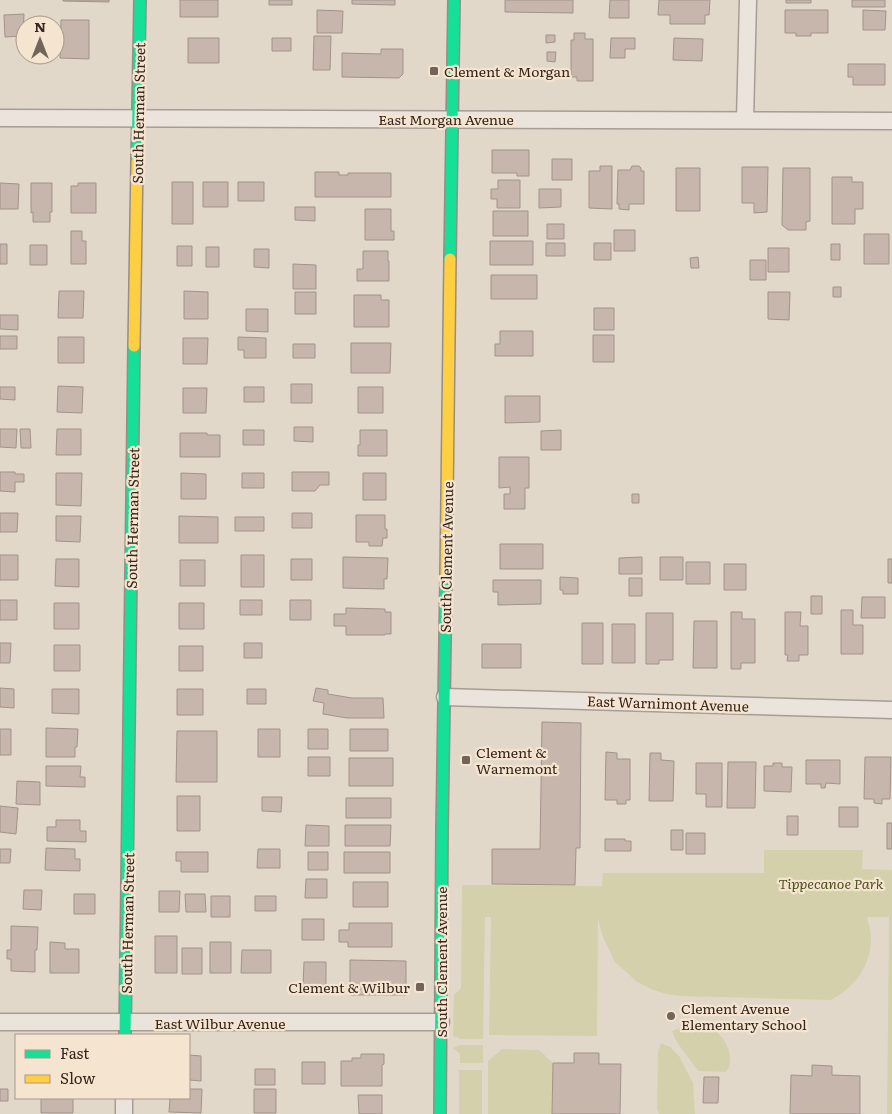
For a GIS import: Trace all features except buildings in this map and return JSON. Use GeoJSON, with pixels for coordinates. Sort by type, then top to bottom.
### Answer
{"type":"FeatureCollection","features":[{"type":"Feature","properties":{"kind":"street","name":"South Herman Street"},"geometry":{"type":"LineString","coordinates":[[125,1029],[134,279],[140,0]]}},
{"type":"Feature","properties":{"kind":"street","name":"South Clement Avenue"},"geometry":{"type":"LineString","coordinates":[[440,1114],[454,0]]}},
{"type":"Feature","properties":{"kind":"street"},"geometry":{"type":"LineString","coordinates":[[745,120],[748,0]]}},
{"type":"Feature","properties":{"kind":"street","name":"East Morgan Avenue"},"geometry":{"type":"LineString","coordinates":[[0,118],[892,121]]}},
{"type":"Feature","properties":{"kind":"street","name":"East Warnimont Avenue"},"geometry":{"type":"LineString","coordinates":[[444,697],[892,710]]}},
{"type":"Feature","properties":{"kind":"street","name":"East Wilbur Avenue"},"geometry":{"type":"LineString","coordinates":[[0,1022],[125,1029],[441,1022]]}},
{"type":"Feature","properties":{"kind":"street"},"geometry":{"type":"LineString","coordinates":[[124,1099],[124,1114]]}},
{"type":"Feature","properties":{"kind":"green space","name":"Tippecanoe Park"},"geometry":{"type":"Polygon","coordinates":[[[764,850],[863,850],[862,869],[892,870],[892,1114],[887,1114],[889,917],[867,917],[871,937],[865,966],[855,982],[831,1000],[681,996],[651,989],[636,981],[615,962],[603,937],[598,919],[597,1036],[489,1035],[491,917],[485,917],[483,1039],[460,1039],[453,1036],[454,995],[461,988],[462,885],[602,886],[603,873],[764,873],[764,850]]]}},
{"type":"Feature","properties":{"kind":"green space"},"geometry":{"type":"Polygon","coordinates":[[[682,1027],[710,1028],[725,1041],[730,1054],[729,1067],[726,1072],[698,1071],[680,1046],[672,1031],[682,1027]]]}},
{"type":"Feature","properties":{"kind":"green space"},"geometry":{"type":"Polygon","coordinates":[[[661,1043],[670,1047],[679,1056],[693,1083],[695,1114],[659,1114],[657,1108],[658,1052],[661,1043]]]}},
{"type":"Feature","properties":{"kind":"green space"},"geometry":{"type":"Polygon","coordinates":[[[459,1045],[483,1045],[483,1063],[460,1063],[460,1054],[453,1048],[459,1045]]]}},
{"type":"Feature","properties":{"kind":"green space"},"geometry":{"type":"Polygon","coordinates":[[[502,1049],[539,1050],[553,1063],[552,1114],[488,1114],[488,1061],[502,1049]]]}},
{"type":"Feature","properties":{"kind":"green space"},"geometry":{"type":"Polygon","coordinates":[[[459,1070],[482,1070],[482,1114],[459,1114],[459,1070]]]}},
{"type":"Feature","properties":{"kind":"traffic: fast"},"geometry":{"type":"LineString","coordinates":[[137,162],[140,0]]}},
{"type":"Feature","properties":{"kind":"traffic: fast"},"geometry":{"type":"LineString","coordinates":[[450,259],[454,0]]}},
{"type":"Feature","properties":{"kind":"traffic: fast"},"geometry":{"type":"LineString","coordinates":[[125,1034],[134,346]]}},
{"type":"Feature","properties":{"kind":"traffic: fast"},"geometry":{"type":"LineString","coordinates":[[440,1114],[446,577]]}},
{"type":"Feature","properties":{"kind":"traffic: slow"},"geometry":{"type":"LineString","coordinates":[[134,346],[137,162]]}},
{"type":"Feature","properties":{"kind":"traffic: slow"},"geometry":{"type":"LineString","coordinates":[[446,577],[450,259]]}},
{"type":"Feature","properties":{"kind":"place","name":"Clement & Morgan"},"geometry":{"type":"Point","coordinates":[434,71]}},
{"type":"Feature","properties":{"kind":"place","name":"Clement & Warnemont"},"geometry":{"type":"Point","coordinates":[466,760]}},
{"type":"Feature","properties":{"kind":"place","name":"Clement & Wilbur"},"geometry":{"type":"Point","coordinates":[420,987]}},
{"type":"Feature","properties":{"kind":"place","name":"Clement Avenue Elementary School"},"geometry":{"type":"Point","coordinates":[671,1016]}}]}
